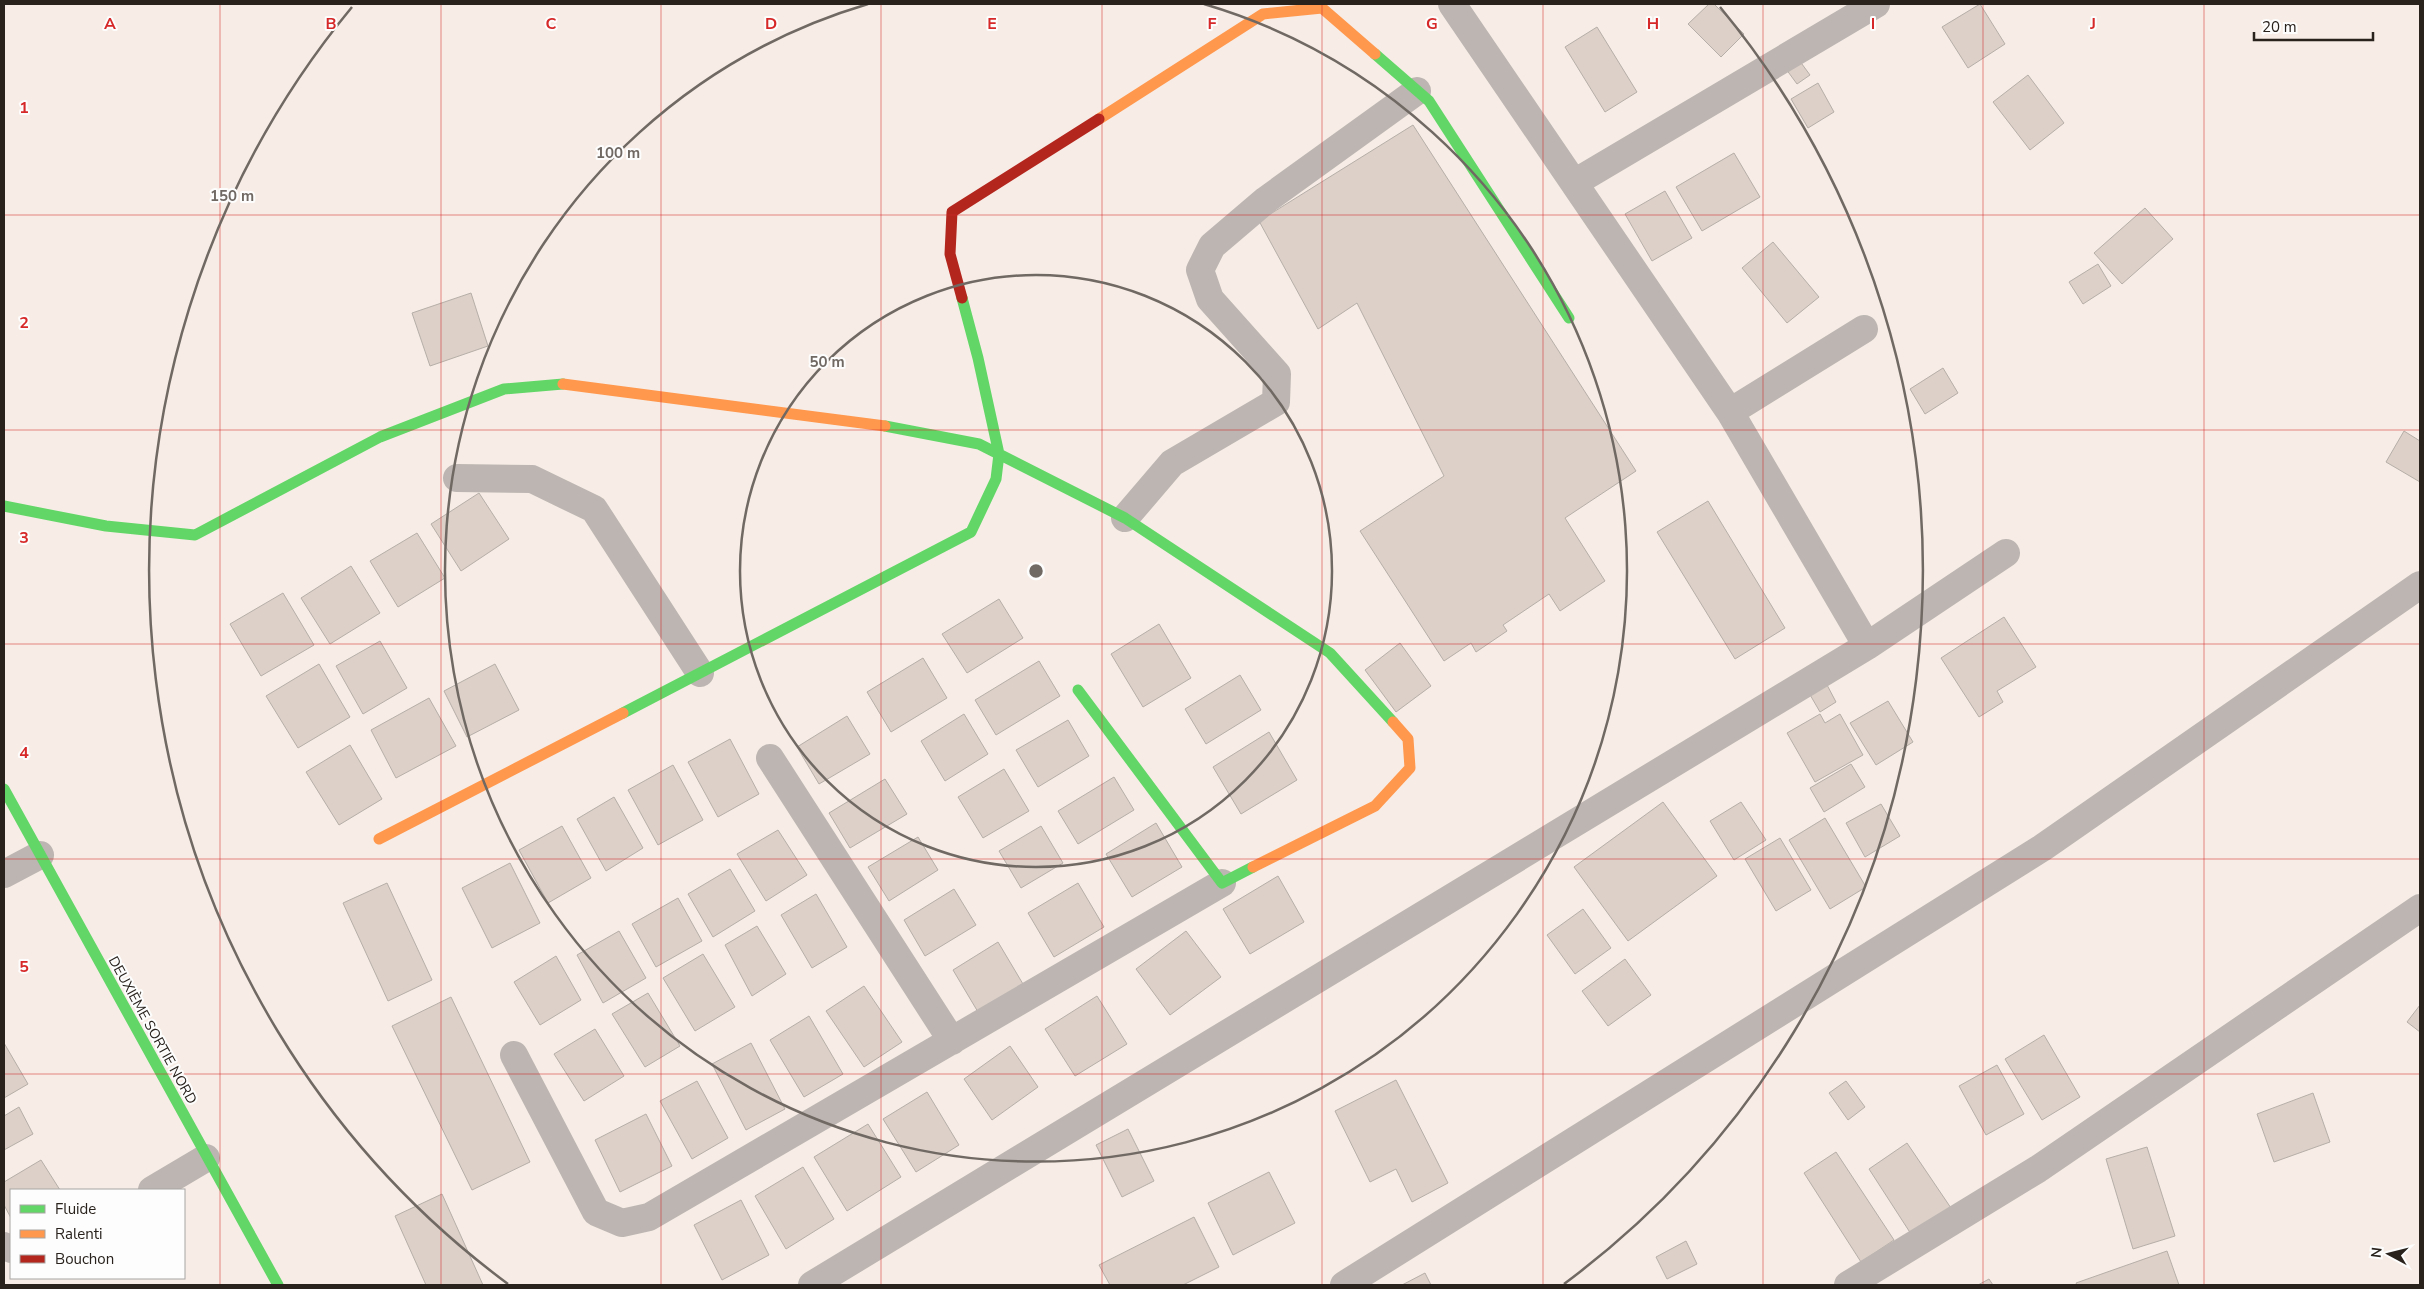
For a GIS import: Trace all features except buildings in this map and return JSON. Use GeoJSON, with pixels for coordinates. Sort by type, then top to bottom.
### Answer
{"type":"FeatureCollection","features":[{"type":"Feature","properties":{"kind":"street"},"geometry":{"type":"LineString","coordinates":[[1452,4],[1730,412],[1867,646]]}},
{"type":"Feature","properties":{"kind":"street"},"geometry":{"type":"LineString","coordinates":[[1574,183],[1876,4]]}},
{"type":"Feature","properties":{"kind":"street"},"geometry":{"type":"LineString","coordinates":[[379,839],[971,532],[996,479],[999,454],[978,358],[950,254],[952,212],[1263,14],[1322,8],[1429,102],[1569,318]]}},
{"type":"Feature","properties":{"kind":"street"},"geometry":{"type":"LineString","coordinates":[[1125,518],[1172,463],[1276,402],[1277,374],[1210,299],[1200,270],[1212,246],[1266,200],[1417,91]]}},
{"type":"Feature","properties":{"kind":"street"},"geometry":{"type":"LineString","coordinates":[[1730,412],[1864,329]]}},
{"type":"Feature","properties":{"kind":"street"},"geometry":{"type":"LineString","coordinates":[[4,506],[106,526],[195,534],[380,437],[504,389],[558,383],[882,426],[979,444],[1125,518],[1330,653],[1408,739],[1410,768],[1375,806],[1222,884],[649,1217],[622,1223],[596,1212],[514,1055]]}},
{"type":"Feature","properties":{"kind":"street"},"geometry":{"type":"LineString","coordinates":[[457,478],[532,479],[594,509],[700,672]]}},
{"type":"Feature","properties":{"kind":"street"},"geometry":{"type":"LineString","coordinates":[[812,1285],[1867,646],[2006,553]]}},
{"type":"Feature","properties":{"kind":"street"},"geometry":{"type":"LineString","coordinates":[[1344,1285],[2042,848],[2420,585]]}},
{"type":"Feature","properties":{"kind":"street"},"geometry":{"type":"LineString","coordinates":[[1078,690],[1222,884]]}},
{"type":"Feature","properties":{"kind":"street"},"geometry":{"type":"LineString","coordinates":[[770,758],[952,1041]]}},
{"type":"Feature","properties":{"kind":"street","name":"DEUXIÈME SORTIE NORD"},"geometry":{"type":"LineString","coordinates":[[4,789],[206,1158],[278,1285]]}},
{"type":"Feature","properties":{"kind":"street"},"geometry":{"type":"LineString","coordinates":[[4,874],[40,855]]}},
{"type":"Feature","properties":{"kind":"street"},"geometry":{"type":"LineString","coordinates":[[1848,1285],[2038,1169],[2420,908]]}},
{"type":"Feature","properties":{"kind":"street"},"geometry":{"type":"LineString","coordinates":[[154,1189],[206,1158]]}},
{"type":"Feature","properties":{"kind":"traffic: fast"},"geometry":{"type":"LineString","coordinates":[[1375,54],[1429,101],[1569,318]]}},
{"type":"Feature","properties":{"kind":"traffic: fast"},"geometry":{"type":"LineString","coordinates":[[623,713],[971,532],[996,479],[999,454],[978,358],[962,298]]}},
{"type":"Feature","properties":{"kind":"traffic: fast"},"geometry":{"type":"LineString","coordinates":[[4,506],[106,526],[195,535],[380,437],[504,389],[563,384]]}},
{"type":"Feature","properties":{"kind":"traffic: fast"},"geometry":{"type":"LineString","coordinates":[[885,426],[979,444],[1125,518],[1330,653],[1393,722]]}},
{"type":"Feature","properties":{"kind":"traffic: fast"},"geometry":{"type":"LineString","coordinates":[[1078,690],[1222,883],[1253,867]]}},
{"type":"Feature","properties":{"kind":"traffic: fast"},"geometry":{"type":"LineString","coordinates":[[4,789],[278,1285]]}},
{"type":"Feature","properties":{"kind":"traffic: slow"},"geometry":{"type":"LineString","coordinates":[[1099,119],[1263,14],[1322,8],[1375,54]]}},
{"type":"Feature","properties":{"kind":"traffic: slow"},"geometry":{"type":"LineString","coordinates":[[563,384],[885,426]]}},
{"type":"Feature","properties":{"kind":"traffic: slow"},"geometry":{"type":"LineString","coordinates":[[379,839],[623,713]]}},
{"type":"Feature","properties":{"kind":"traffic: slow"},"geometry":{"type":"LineString","coordinates":[[1253,867],[1375,806],[1410,768],[1408,739],[1393,722]]}},
{"type":"Feature","properties":{"kind":"traffic: jam"},"geometry":{"type":"LineString","coordinates":[[962,298],[950,254],[952,212],[1099,119]]}}]}
